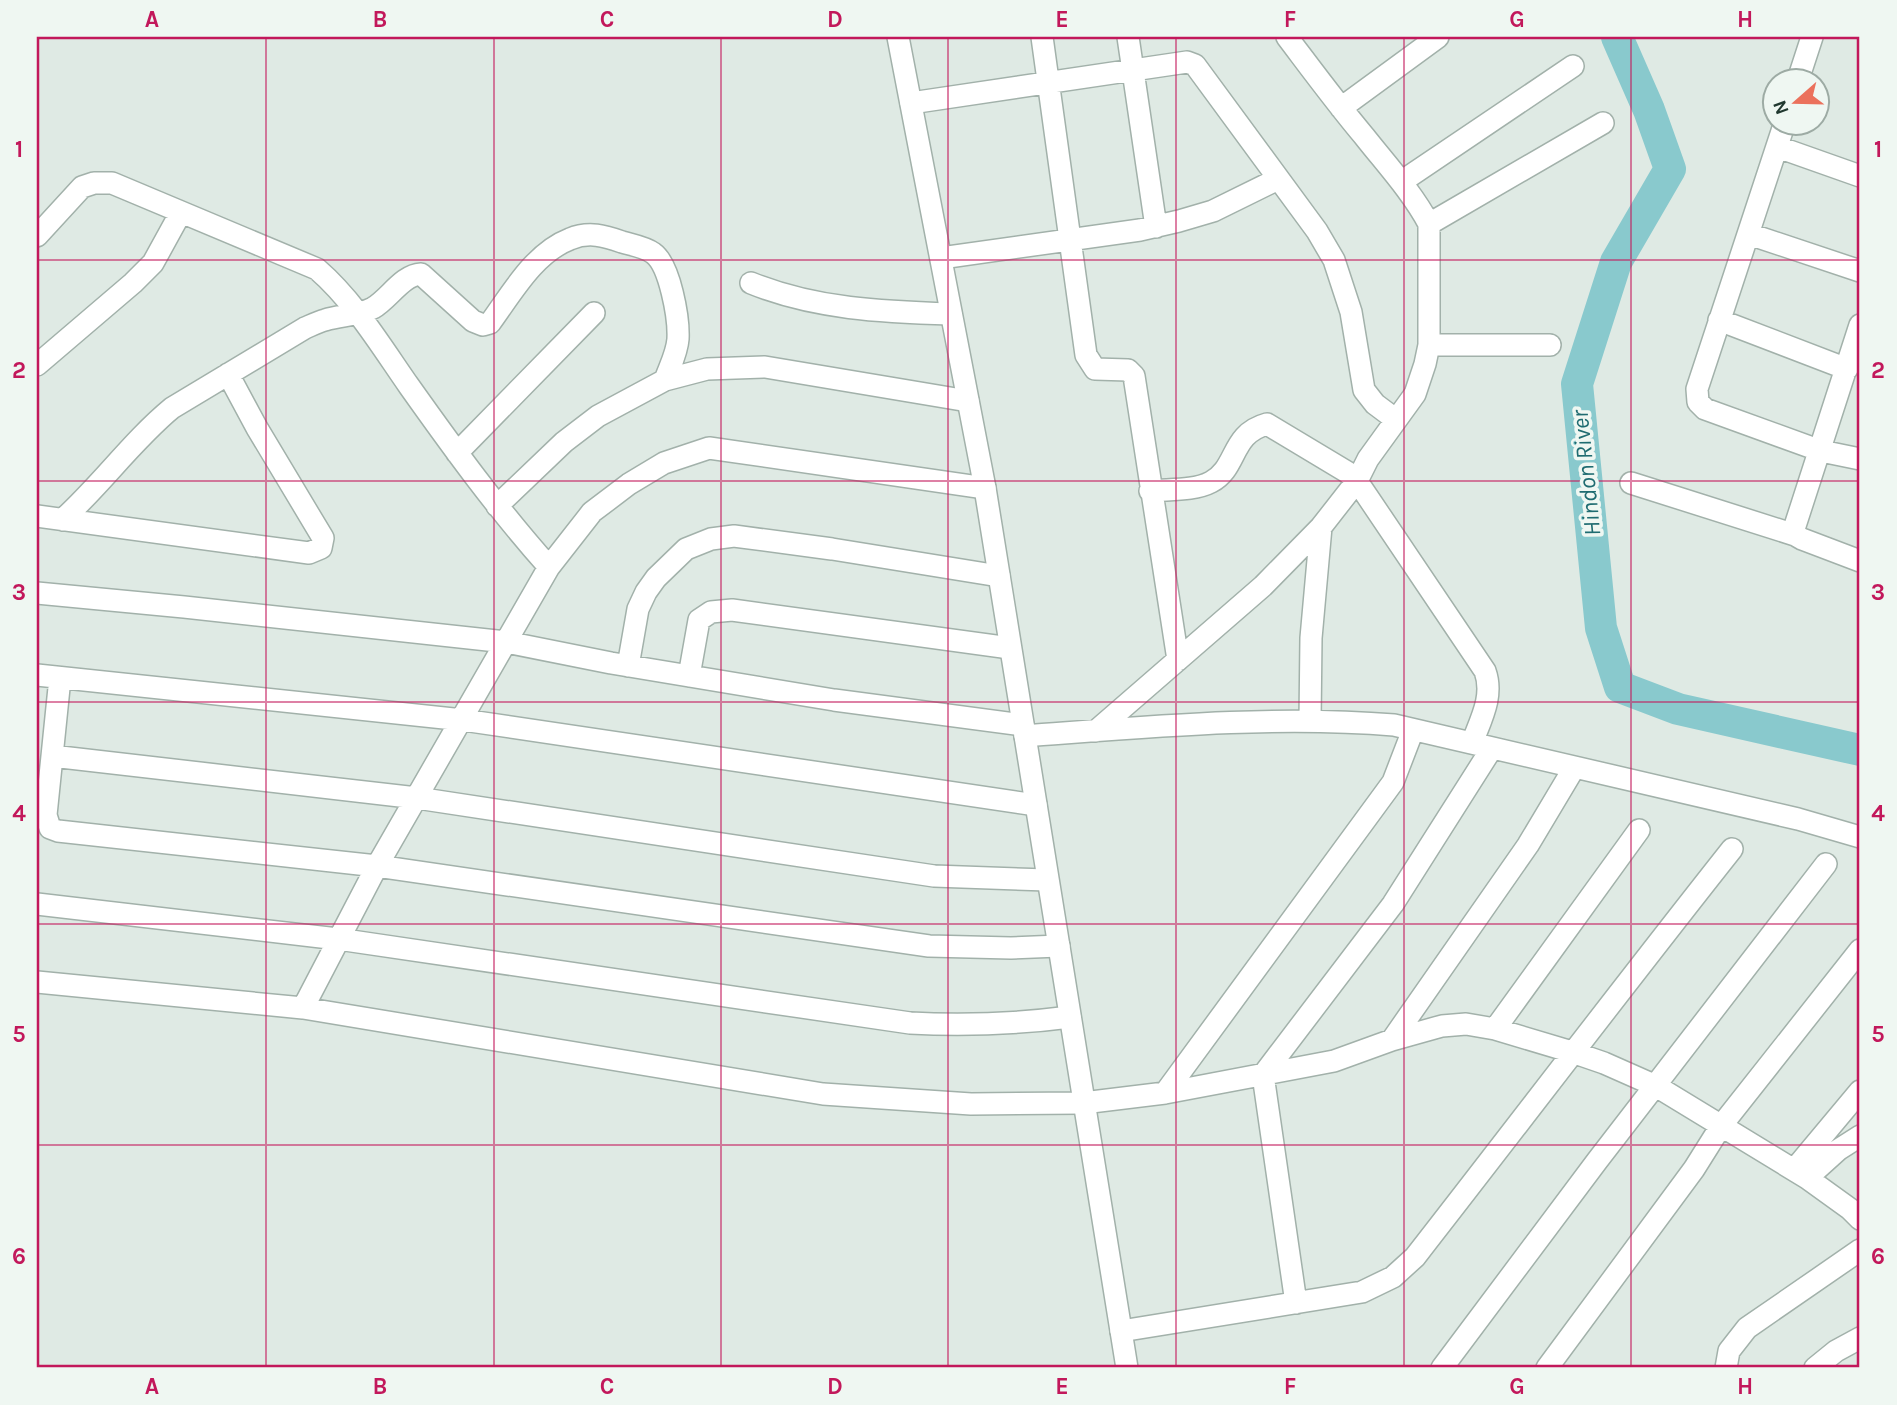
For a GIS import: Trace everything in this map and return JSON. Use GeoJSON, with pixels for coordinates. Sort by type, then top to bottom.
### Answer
{"type":"FeatureCollection","features":[{"type":"Feature","properties":{"kind":"street"},"geometry":{"type":"LineString","coordinates":[[898,37],[985,488],[1127,1368]]}},
{"type":"Feature","properties":{"kind":"street"},"geometry":{"type":"LineString","coordinates":[[1042,37],[1086,355],[1095,369],[1128,370],[1133,376],[1178,660]]}},
{"type":"Feature","properties":{"kind":"street"},"geometry":{"type":"LineString","coordinates":[[1128,37],[1156,227]]}},
{"type":"Feature","properties":{"kind":"street"},"geometry":{"type":"LineString","coordinates":[[1096,731],[1263,586],[1321,527],[1357,481],[1368,459],[1415,394],[1426,364],[1429,345],[1429,224],[1401,182],[1340,108],[1287,37]]}},
{"type":"Feature","properties":{"kind":"street"},"geometry":{"type":"LineString","coordinates":[[1340,108],[1438,37]]}},
{"type":"Feature","properties":{"kind":"street"},"geometry":{"type":"LineString","coordinates":[[1803,66],[1812,37]]}},
{"type":"Feature","properties":{"kind":"street"},"geometry":{"type":"LineString","coordinates":[[911,103],[1186,62],[1195,65],[1317,231],[1334,260],[1351,312],[1364,390],[1375,404],[1395,419]]}},
{"type":"Feature","properties":{"kind":"street"},"geometry":{"type":"LineString","coordinates":[[1401,182],[1573,66]]}},
{"type":"Feature","properties":{"kind":"street"},"geometry":{"type":"LineString","coordinates":[[1429,224],[1603,123]]}},
{"type":"Feature","properties":{"kind":"street"},"geometry":{"type":"LineString","coordinates":[[1781,136],[1697,389],[1698,401],[1705,409],[1821,451],[1860,458]]}},
{"type":"Feature","properties":{"kind":"street"},"geometry":{"type":"LineString","coordinates":[[1777,147],[1860,177]]}},
{"type":"Feature","properties":{"kind":"street"},"geometry":{"type":"LineString","coordinates":[[941,258],[1156,227],[1213,211],[1279,179]]}},
{"type":"Feature","properties":{"kind":"street"},"geometry":{"type":"LineString","coordinates":[[37,236],[82,187],[94,183],[112,183],[317,269],[358,314],[497,506],[549,567]]}},
{"type":"Feature","properties":{"kind":"street"},"geometry":{"type":"LineString","coordinates":[[37,365],[134,283],[153,263],[181,212]]}},
{"type":"Feature","properties":{"kind":"street"},"geometry":{"type":"LineString","coordinates":[[62,520],[153,424],[172,408],[305,328],[326,319],[358,314],[394,292],[408,277],[421,274],[473,321],[483,325],[490,323],[536,262],[569,239],[584,234],[603,236],[653,252],[662,262],[668,275],[678,338],[665,380]]}},
{"type":"Feature","properties":{"kind":"street"},"geometry":{"type":"LineString","coordinates":[[1749,234],[1860,271]]}},
{"type":"Feature","properties":{"kind":"street"},"geometry":{"type":"LineString","coordinates":[[751,284],[799,300],[841,307],[951,314]]}},
{"type":"Feature","properties":{"kind":"street"},"geometry":{"type":"LineString","coordinates":[[457,453],[594,313]]}},
{"type":"Feature","properties":{"kind":"street"},"geometry":{"type":"LineString","coordinates":[[1719,320],[1847,369]]}},
{"type":"Feature","properties":{"kind":"street"},"geometry":{"type":"LineString","coordinates":[[1795,535],[1794,529],[1860,325]]}},
{"type":"Feature","properties":{"kind":"street"},"geometry":{"type":"LineString","coordinates":[[1429,345],[1550,345]]}},
{"type":"Feature","properties":{"kind":"street"},"geometry":{"type":"LineString","coordinates":[[497,506],[573,435],[598,416],[665,380],[707,369],[765,367],[968,401]]}},
{"type":"Feature","properties":{"kind":"street"},"geometry":{"type":"LineString","coordinates":[[37,516],[309,553],[321,548],[323,538],[228,374]]}},
{"type":"Feature","properties":{"kind":"street"},"geometry":{"type":"LineString","coordinates":[[1150,491],[1199,487],[1213,482],[1223,473],[1245,434],[1254,427],[1267,424],[1348,472],[1357,481],[1485,671],[1489,682],[1482,746],[1393,904],[1263,1076],[1296,1303]]}},
{"type":"Feature","properties":{"kind":"street"},"geometry":{"type":"LineString","coordinates":[[303,1008],[377,866],[549,567],[592,512],[629,484],[664,463],[709,448],[985,488]]}},
{"type":"Feature","properties":{"kind":"street"},"geometry":{"type":"LineString","coordinates":[[1631,483],[1795,535],[1860,562]]}},
{"type":"Feature","properties":{"kind":"street"},"geometry":{"type":"LineString","coordinates":[[1310,721],[1311,638],[1321,527]]}},
{"type":"Feature","properties":{"kind":"street"},"geometry":{"type":"LineString","coordinates":[[628,666],[638,609],[646,592],[656,578],[686,549],[711,539],[734,536],[999,576]]}},
{"type":"Feature","properties":{"kind":"street"},"geometry":{"type":"LineString","coordinates":[[37,593],[506,642],[628,666],[1024,731],[1096,731],[1178,725],[1337,720],[1383,724],[1798,820],[1860,837]]}},
{"type":"Feature","properties":{"kind":"street"},"geometry":{"type":"LineString","coordinates":[[689,676],[699,620],[711,612],[732,610],[1010,648]]}},
{"type":"Feature","properties":{"kind":"street"},"geometry":{"type":"LineString","coordinates":[[37,675],[463,720],[1036,805]]}},
{"type":"Feature","properties":{"kind":"street"},"geometry":{"type":"LineString","coordinates":[[60,678],[46,815],[50,828],[58,831],[377,866],[929,946],[1059,946]]}},
{"type":"Feature","properties":{"kind":"street"},"geometry":{"type":"LineString","coordinates":[[1166,1093],[1393,782],[1413,730]]}},
{"type":"Feature","properties":{"kind":"street"},"geometry":{"type":"LineString","coordinates":[[52,756],[417,797],[934,876],[1047,880]]}},
{"type":"Feature","properties":{"kind":"street"},"geometry":{"type":"LineString","coordinates":[[1392,1040],[1528,845],[1574,768]]}},
{"type":"Feature","properties":{"kind":"street"},"geometry":{"type":"LineString","coordinates":[[1495,1029],[1639,830]]}},
{"type":"Feature","properties":{"kind":"street"},"geometry":{"type":"LineString","coordinates":[[1121,1331],[1362,1292],[1393,1277],[1415,1256],[1732,849]]}},
{"type":"Feature","properties":{"kind":"street"},"geometry":{"type":"LineString","coordinates":[[1442,1368],[1597,1161],[1826,864]]}},
{"type":"Feature","properties":{"kind":"street"},"geometry":{"type":"LineString","coordinates":[[37,904],[338,939],[910,1023],[953,1026],[1009,1025],[1070,1017]]}},
{"type":"Feature","properties":{"kind":"street"},"geometry":{"type":"LineString","coordinates":[[1547,1368],[1694,1169],[1721,1126],[1860,950]]}},
{"type":"Feature","properties":{"kind":"street"},"geometry":{"type":"LineString","coordinates":[[37,982],[303,1008],[823,1094],[971,1104],[1083,1103],[1166,1093],[1334,1061],[1392,1040],[1442,1026],[1466,1024],[1495,1029],[1572,1052],[1656,1086],[1800,1174],[1860,1219]]}},
{"type":"Feature","properties":{"kind":"street"},"geometry":{"type":"LineString","coordinates":[[1800,1174],[1860,1091]]}},
{"type":"Feature","properties":{"kind":"street"},"geometry":{"type":"LineString","coordinates":[[1800,1174],[1860,1136]]}},
{"type":"Feature","properties":{"kind":"street"},"geometry":{"type":"LineString","coordinates":[[1726,1368],[1729,1351],[1747,1328],[1860,1250]]}},
{"type":"Feature","properties":{"kind":"street"},"geometry":{"type":"LineString","coordinates":[[1815,1368],[1860,1338]]}},
{"type":"Feature","properties":{"kind":"waterway","name":"Hindon River"},"geometry":{"type":"LineString","coordinates":[[1617,37],[1649,110],[1670,169],[1616,262],[1577,384],[1601,628],[1620,687],[1678,709],[1860,750]]}}]}
